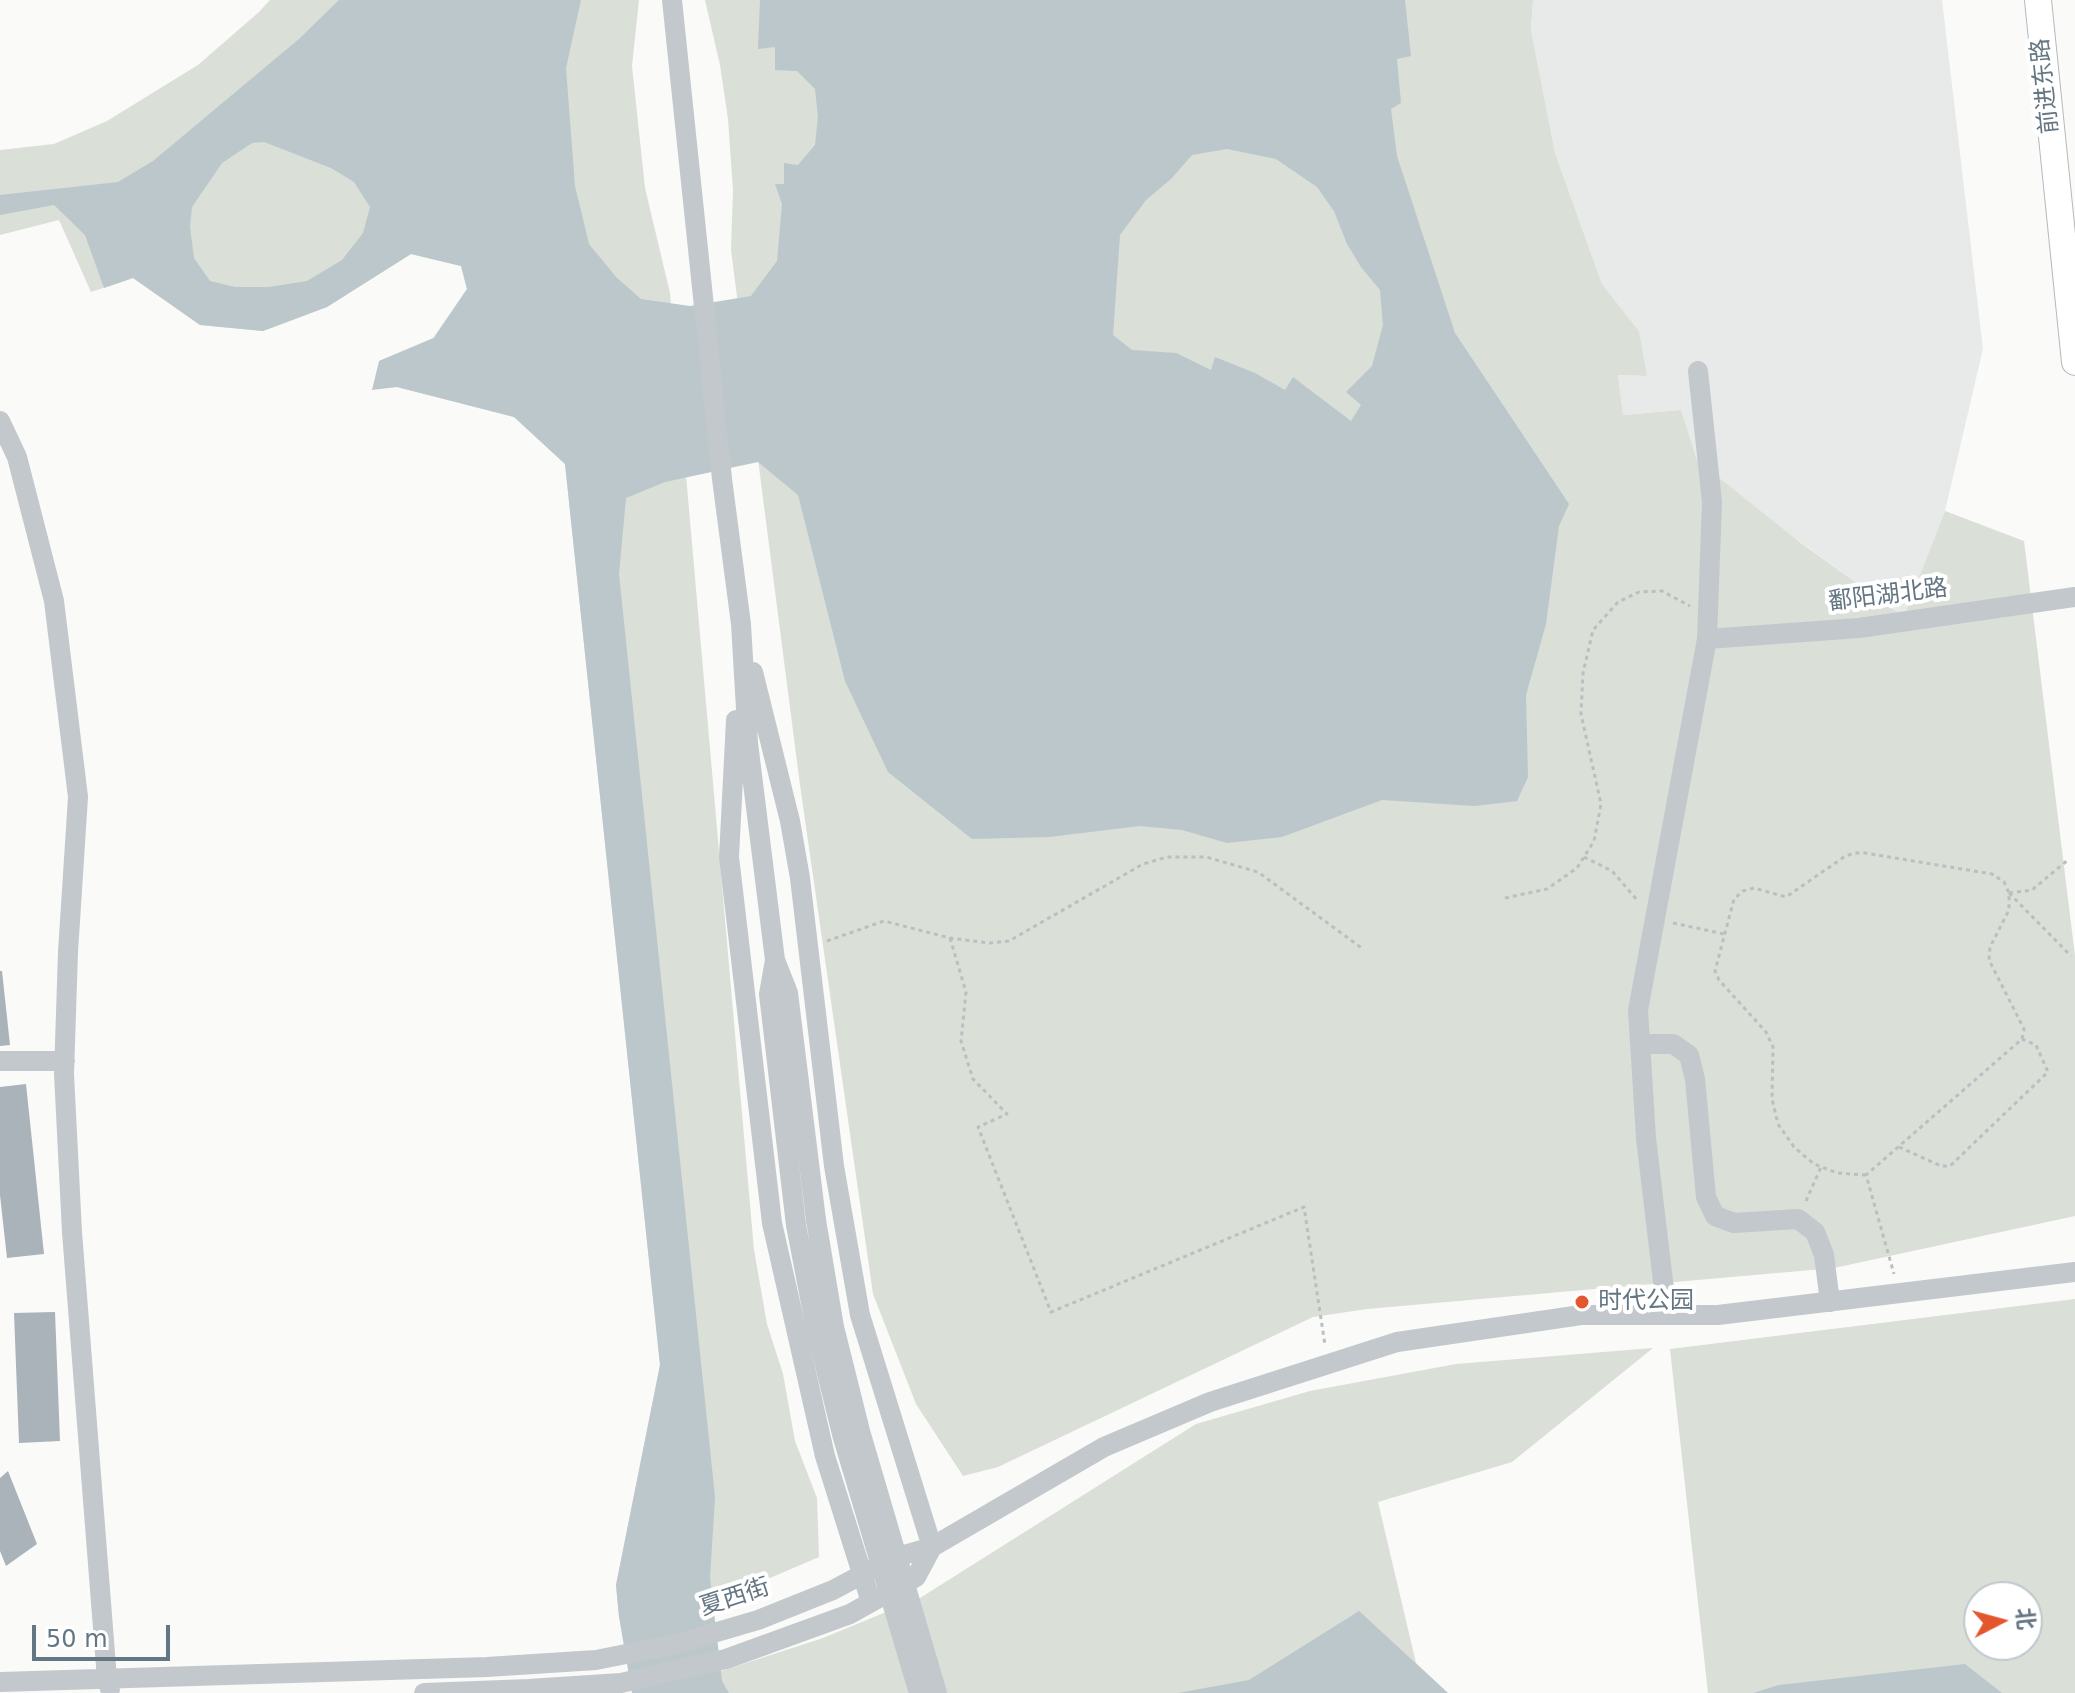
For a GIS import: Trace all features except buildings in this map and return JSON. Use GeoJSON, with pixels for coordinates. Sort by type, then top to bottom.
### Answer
{"type":"FeatureCollection","features":[{"type":"Feature","properties":{"kind":"main road","name":"前进东路"},"geometry":{"type":"LineString","coordinates":[[2038,0],[2075,362]]}},
{"type":"Feature","properties":{"kind":"street"},"geometry":{"type":"LineString","coordinates":[[672,0],[722,479],[741,624],[748,743],[775,960],[788,993],[816,1329],[843,1438],[919,1693]]}},
{"type":"Feature","properties":{"kind":"street"},"geometry":{"type":"LineString","coordinates":[[1667,1315],[1646,1138],[1638,1010],[1707,639],[1712,502],[1698,371]]}},
{"type":"Feature","properties":{"kind":"street"},"geometry":{"type":"LineString","coordinates":[[0,421],[17,457],[54,601],[78,797],[65,1061],[72,1232],[109,1686]]}},
{"type":"Feature","properties":{"kind":"street","name":"鄱阳湖北路"},"geometry":{"type":"LineString","coordinates":[[1707,639],[1859,628],[2075,597]]}},
{"type":"Feature","properties":{"kind":"street"},"geometry":{"type":"LineString","coordinates":[[741,624],[790,821],[800,878],[834,1166],[860,1315],[932,1547]]}},
{"type":"Feature","properties":{"kind":"street"},"geometry":{"type":"LineString","coordinates":[[741,624],[729,857],[772,1223],[825,1456],[871,1602]]}},
{"type":"Feature","properties":{"kind":"street"},"geometry":{"type":"LineString","coordinates":[[1640,1044],[1673,1044],[1689,1055],[1695,1079],[1706,1197],[1715,1216],[1734,1223],[1798,1219],[1815,1232],[1824,1255],[1830,1302]]}},
{"type":"Feature","properties":{"kind":"street"},"geometry":{"type":"LineString","coordinates":[[0,1061],[65,1061]]}},
{"type":"Feature","properties":{"kind":"street"},"geometry":{"type":"LineString","coordinates":[[806,1222],[860,1431],[937,1693]]}},
{"type":"Feature","properties":{"kind":"street"},"geometry":{"type":"LineString","coordinates":[[424,1693],[621,1683],[726,1659],[850,1614],[916,1577],[932,1547],[1104,1447],[1210,1402],[1397,1342],[1581,1315],[1718,1315],[2075,1272]]}},
{"type":"Feature","properties":{"kind":"street","name":"夏西街"},"geometry":{"type":"LineString","coordinates":[[0,1682],[109,1686],[596,1660],[676,1644],[758,1620],[833,1590],[893,1558],[932,1547]]}},
{"type":"Feature","properties":{"kind":"path"},"geometry":{"type":"LineString","coordinates":[[1505,898],[1547,889],[1577,868],[1594,841],[1601,804],[1581,714],[1583,673],[1593,630],[1618,602],[1639,592],[1662,591],[1708,614]]}},
{"type":"Feature","properties":{"kind":"path"},"geometry":{"type":"LineString","coordinates":[[2009,893],[2009,910],[1990,947],[1989,960],[2024,1029],[2022,1039],[1866,1175],[1837,1173],[1814,1164],[1794,1147],[1778,1124],[1772,1099],[1773,1047],[1766,1032],[1719,980],[1715,971],[1734,899],[1743,891],[1754,888],[1786,897],[1854,853],[1992,874],[2004,882],[2009,893],[2071,956]]}},
{"type":"Feature","properties":{"kind":"path"},"geometry":{"type":"LineString","coordinates":[[808,947],[884,921],[950,938],[990,943],[1009,941],[1143,864],[1167,857],[1206,857],[1258,872],[1363,949]]}},
{"type":"Feature","properties":{"kind":"path"},"geometry":{"type":"LineString","coordinates":[[1584,857],[1612,871],[1655,919],[1724,934]]}},
{"type":"Feature","properties":{"kind":"path"},"geometry":{"type":"LineString","coordinates":[[2009,893],[2032,890],[2069,859]]}},
{"type":"Feature","properties":{"kind":"path"},"geometry":{"type":"LineString","coordinates":[[950,938],[966,992],[961,1041],[973,1079],[1007,1114],[978,1127],[1051,1312],[1304,1207],[1327,1365]]}},
{"type":"Feature","properties":{"kind":"path"},"geometry":{"type":"LineString","coordinates":[[1898,1146],[1941,1166],[1950,1166],[2048,1072],[2036,1045],[2022,1039]]}},
{"type":"Feature","properties":{"kind":"path"},"geometry":{"type":"LineString","coordinates":[[1798,1219],[1822,1167]]}},
{"type":"Feature","properties":{"kind":"path"},"geometry":{"type":"LineString","coordinates":[[1866,1175],[1900,1293]]}},
{"type":"Feature","properties":{"kind":"shaded area"},"geometry":{"type":"Polygon","coordinates":[[[270,0],[639,0],[632,66],[645,188],[670,293],[754,1250],[767,1324],[783,1374],[795,1441],[817,1498],[819,1557],[763,1581],[619,1617],[616,1585],[660,1365],[565,464],[514,417],[397,387],[379,361],[433,338],[467,289],[461,266],[411,254],[327,307],[263,331],[200,325],[133,278],[91,292],[59,220],[0,235],[0,150],[54,144],[107,121],[198,65],[270,0]]]}},
{"type":"Feature","properties":{"kind":"shaded area"},"geometry":{"type":"Polygon","coordinates":[[[339,0],[581,0],[566,68],[575,186],[589,244],[616,277],[641,299],[690,306],[751,296],[777,261],[782,204],[775,184],[784,184],[784,163],[798,165],[815,145],[818,117],[815,89],[797,71],[775,70],[775,47],[758,49],[760,0],[1405,0],[1411,56],[1397,59],[1401,103],[1391,109],[1397,156],[1455,333],[1569,504],[1559,526],[1546,624],[1526,695],[1528,777],[1517,801],[1475,806],[1382,800],[1282,837],[1227,843],[1182,830],[1140,826],[1049,837],[972,839],[888,772],[845,681],[798,495],[758,462],[665,482],[626,498],[619,574],[715,1497],[710,1578],[722,1681],[729,1693],[632,1693],[619,1617],[616,1585],[660,1365],[565,464],[514,417],[397,387],[372,390],[379,361],[434,338],[467,289],[461,266],[411,254],[327,307],[263,331],[200,325],[133,278],[104,288],[85,235],[54,205],[0,215],[0,195],[118,182],[153,161],[299,39],[339,0]],[[264,142],[252,143],[222,163],[192,207],[190,227],[194,258],[210,281],[235,287],[269,287],[307,281],[342,260],[363,233],[370,207],[354,182],[331,168],[264,142]],[[1227,149],[1192,155],[1171,179],[1146,200],[1120,235],[1113,335],[1132,350],[1176,353],[1211,370],[1215,357],[1255,373],[1285,390],[1293,377],[1351,421],[1361,405],[1346,392],[1372,366],[1383,325],[1380,290],[1361,267],[1347,244],[1334,211],[1317,187],[1276,159],[1227,149]]]}},
{"type":"Feature","properties":{"kind":"shaded area"},"geometry":{"type":"Polygon","coordinates":[[[705,0],[1533,0],[1531,30],[1555,153],[1602,284],[1639,331],[1647,376],[1618,375],[1623,415],[1681,410],[1697,460],[1801,543],[1904,617],[1945,511],[2024,541],[2075,956],[2075,1216],[1834,1268],[1367,1309],[1313,1317],[998,1467],[963,1476],[916,1404],[873,1294],[800,785],[731,250],[733,190],[728,119],[705,0]]]}},
{"type":"Feature","properties":{"kind":"shaded area"},"geometry":{"type":"Polygon","coordinates":[[[1533,0],[1942,0],[1983,349],[1945,511],[1905,618],[1791,535],[1697,460],[1681,410],[1623,415],[1618,375],[1646,376],[1639,331],[1602,284],[1555,153],[1531,30],[1533,0]]]}},
{"type":"Feature","properties":{"kind":"shaded area"},"geometry":{"type":"Polygon","coordinates":[[[2075,1299],[2075,1693],[1708,1693],[1670,1349],[2075,1299]]]}},
{"type":"Feature","properties":{"kind":"shaded area"},"geometry":{"type":"Polygon","coordinates":[[[1653,1348],[1512,1462],[1378,1502],[1416,1663],[1448,1693],[630,1693],[666,1689],[823,1638],[920,1598],[1196,1424],[1310,1391],[1456,1364],[1653,1348]]]}},
{"type":"Feature","properties":{"kind":"shaded area"},"geometry":{"type":"Polygon","coordinates":[[[1359,1611],[1448,1693],[1178,1693],[1249,1680],[1359,1611]]]}},
{"type":"Feature","properties":{"kind":"shaded area"},"geometry":{"type":"Polygon","coordinates":[[[1965,1664],[2002,1693],[1753,1693],[1779,1685],[1965,1664]]]}},
{"type":"Feature","properties":{"kind":"place","name":"时代公园"},"geometry":{"type":"Point","coordinates":[1582,1302]}}]}
